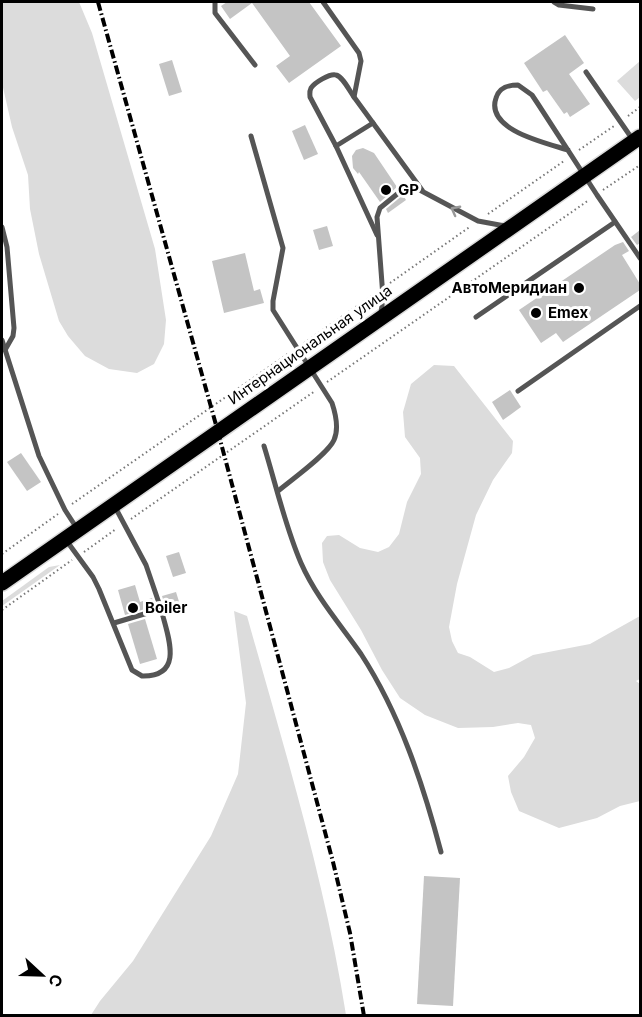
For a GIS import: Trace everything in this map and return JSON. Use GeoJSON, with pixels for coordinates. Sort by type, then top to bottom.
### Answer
{"type":"FeatureCollection","features":[{"type":"Feature","properties":{"kind":"main road","name":"Интернациональная улица"},"geometry":{"type":"LineString","coordinates":[[2,583],[637,139]]}},
{"type":"Feature","properties":{"kind":"lane"},"geometry":{"type":"LineString","coordinates":[[215,2],[215,13],[255,65]]}},
{"type":"Feature","properties":{"kind":"lane"},"geometry":{"type":"LineString","coordinates":[[323,2],[359,53],[361,61],[354,97]]}},
{"type":"Feature","properties":{"kind":"lane"},"geometry":{"type":"LineString","coordinates":[[554,2],[593,9]]}},
{"type":"Feature","properties":{"kind":"lane"},"geometry":{"type":"LineString","coordinates":[[586,72],[620,122],[637,139]]}},
{"type":"Feature","properties":{"kind":"lane"},"geometry":{"type":"LineString","coordinates":[[378,238],[336,146],[310,97],[309,92],[312,87],[331,74],[341,78],[424,193]]}},
{"type":"Feature","properties":{"kind":"lane"},"geometry":{"type":"LineString","coordinates":[[569,153],[508,128],[496,112],[495,105],[499,91],[506,86],[518,85],[532,95],[640,258]]}},
{"type":"Feature","properties":{"kind":"lane"},"geometry":{"type":"LineString","coordinates":[[336,146],[373,123]]}},
{"type":"Feature","properties":{"kind":"lane"},"geometry":{"type":"LineString","coordinates":[[251,136],[284,248],[273,307],[275,314],[332,404],[336,421],[334,441],[327,450],[278,490]]}},
{"type":"Feature","properties":{"kind":"lane"},"geometry":{"type":"LineString","coordinates":[[380,318],[382,289],[377,217],[380,208],[407,186],[414,187],[478,221],[510,226]]}},
{"type":"Feature","properties":{"kind":"lane"},"geometry":{"type":"LineString","coordinates":[[476,317],[615,222]]}},
{"type":"Feature","properties":{"kind":"lane"},"geometry":{"type":"LineString","coordinates":[[2,227],[7,247],[5,266],[14,328],[13,336],[5,350]]}},
{"type":"Feature","properties":{"kind":"lane"},"geometry":{"type":"LineString","coordinates":[[518,391],[640,306]]}},
{"type":"Feature","properties":{"kind":"lane"},"geometry":{"type":"LineString","coordinates":[[2,340],[39,456],[65,510],[78,530]]}},
{"type":"Feature","properties":{"kind":"lane"},"geometry":{"type":"LineString","coordinates":[[264,446],[290,532],[305,571],[330,614],[360,654],[394,716],[426,798],[441,852]]}},
{"type":"Feature","properties":{"kind":"lane"},"geometry":{"type":"LineString","coordinates":[[65,539],[93,577],[132,670],[137,674],[148,676],[165,668],[171,657],[171,651],[161,609],[146,565],[114,504]]}},
{"type":"Feature","properties":{"kind":"lane"},"geometry":{"type":"LineString","coordinates":[[114,623],[161,609]]}},
{"type":"Feature","properties":{"kind":"path"},"geometry":{"type":"LineString","coordinates":[[2,554],[382,289],[569,153],[640,107]]}},
{"type":"Feature","properties":{"kind":"shaded area"},"geometry":{"type":"Polygon","coordinates":[[[2,2],[79,2],[92,33],[155,249],[166,320],[164,344],[154,364],[137,373],[109,369],[85,356],[59,321],[39,254],[30,209],[28,175],[12,127],[2,83],[2,2]]]}},
{"type":"Feature","properties":{"kind":"shaded area"},"geometry":{"type":"Polygon","coordinates":[[[640,61],[640,97],[635,101],[617,81],[640,61]]]}},
{"type":"Feature","properties":{"kind":"shaded area"},"geometry":{"type":"Polygon","coordinates":[[[434,365],[454,366],[513,441],[512,453],[493,480],[476,515],[457,584],[449,627],[452,641],[458,653],[470,657],[494,672],[509,668],[533,655],[590,644],[640,616],[640,679],[636,681],[640,684],[640,801],[620,806],[597,818],[559,828],[519,811],[511,792],[508,776],[524,757],[535,738],[531,725],[518,723],[493,727],[458,728],[425,715],[400,698],[330,580],[323,562],[322,543],[327,536],[339,535],[360,548],[378,552],[389,547],[399,534],[407,502],[421,474],[420,458],[405,437],[403,412],[411,384],[434,365]]]}},
{"type":"Feature","properties":{"kind":"shaded area"},"geometry":{"type":"Polygon","coordinates":[[[60,565],[2,606],[2,601],[49,567],[60,565]]]}},
{"type":"Feature","properties":{"kind":"shaded area"},"geometry":{"type":"Polygon","coordinates":[[[234,611],[247,616],[289,765],[327,914],[346,1015],[91,1015],[133,961],[211,836],[238,774],[246,703],[234,611]]]}},
{"type":"Feature","properties":{"kind":"building"},"geometry":{"type":"Polygon","coordinates":[[[227,2],[309,2],[341,46],[289,83],[276,66],[290,56],[252,3],[230,19],[221,6],[227,2]]]}},
{"type":"Feature","properties":{"kind":"building"},"geometry":{"type":"Polygon","coordinates":[[[565,35],[584,63],[569,74],[590,104],[570,117],[567,112],[564,114],[547,90],[543,92],[524,63],[565,35]]]}},
{"type":"Feature","properties":{"kind":"building"},"geometry":{"type":"Polygon","coordinates":[[[172,60],[182,92],[169,96],[159,64],[172,60]]]}},
{"type":"Feature","properties":{"kind":"building"},"geometry":{"type":"Polygon","coordinates":[[[305,125],[318,154],[304,160],[292,131],[305,125]]]}},
{"type":"Feature","properties":{"kind":"building"},"geometry":{"type":"Polygon","coordinates":[[[363,148],[374,153],[397,187],[380,202],[359,172],[358,174],[353,168],[352,156],[356,150],[363,148]]]}},
{"type":"Feature","properties":{"kind":"building"},"geometry":{"type":"Polygon","coordinates":[[[403,195],[406,200],[388,213],[386,209],[403,195]]]}},
{"type":"Feature","properties":{"kind":"building"},"geometry":{"type":"Polygon","coordinates":[[[327,226],[333,246],[319,250],[313,230],[327,226]]]}},
{"type":"Feature","properties":{"kind":"building"},"geometry":{"type":"Polygon","coordinates":[[[640,230],[640,243],[637,245],[631,237],[640,230]]]}},
{"type":"Feature","properties":{"kind":"building"},"geometry":{"type":"Polygon","coordinates":[[[623,242],[629,251],[622,255],[640,284],[640,290],[563,342],[556,333],[541,343],[519,310],[615,245],[623,242]]]}},
{"type":"Feature","properties":{"kind":"building"},"geometry":{"type":"Polygon","coordinates":[[[245,253],[254,291],[260,289],[264,303],[224,313],[212,261],[245,253]]]}},
{"type":"Feature","properties":{"kind":"building"},"geometry":{"type":"Polygon","coordinates":[[[510,390],[521,407],[503,420],[492,402],[510,390]]]}},
{"type":"Feature","properties":{"kind":"building"},"geometry":{"type":"Polygon","coordinates":[[[21,453],[41,482],[27,491],[7,462],[21,453]]]}},
{"type":"Feature","properties":{"kind":"building"},"geometry":{"type":"Polygon","coordinates":[[[179,552],[186,573],[173,577],[166,556],[179,552]]]}},
{"type":"Feature","properties":{"kind":"building"},"geometry":{"type":"Polygon","coordinates":[[[135,585],[140,602],[152,598],[155,606],[125,615],[118,590],[135,585]]]}},
{"type":"Feature","properties":{"kind":"building"},"geometry":{"type":"Polygon","coordinates":[[[176,592],[181,608],[167,612],[162,596],[176,592]]]}},
{"type":"Feature","properties":{"kind":"building"},"geometry":{"type":"Polygon","coordinates":[[[145,619],[157,659],[140,664],[128,624],[145,619]]]}},
{"type":"Feature","properties":{"kind":"building"},"geometry":{"type":"Polygon","coordinates":[[[424,876],[460,878],[453,1006],[417,1004],[424,876]]]}},
{"type":"Feature","properties":{"kind":"railway"},"geometry":{"type":"LineString","coordinates":[[98,2],[218,432],[333,862],[350,933],[364,1016]]}},
{"type":"Feature","properties":{"kind":"place","name":"GP"},"geometry":{"type":"Point","coordinates":[386,190]}},
{"type":"Feature","properties":{"kind":"place","name":"АвтоМеридиан"},"geometry":{"type":"Point","coordinates":[579,288]}},
{"type":"Feature","properties":{"kind":"place","name":"Emex"},"geometry":{"type":"Point","coordinates":[536,313]}},
{"type":"Feature","properties":{"kind":"place","name":"Boiler"},"geometry":{"type":"Point","coordinates":[133,608]}}]}
